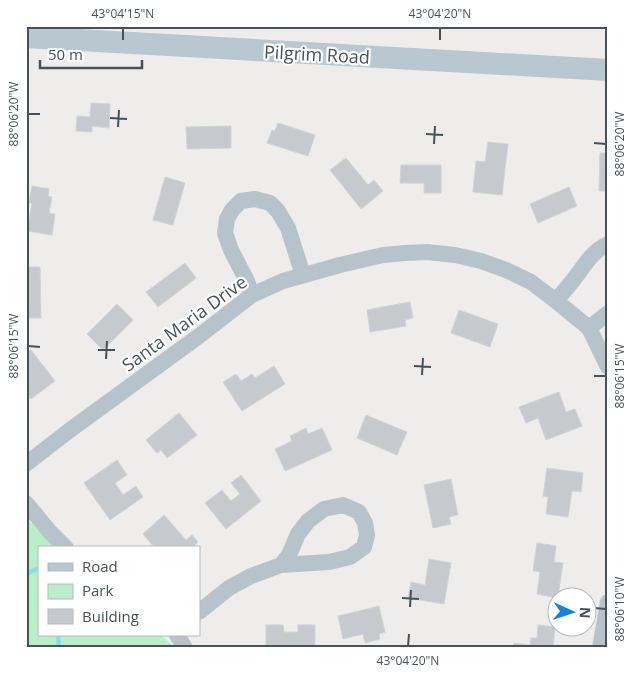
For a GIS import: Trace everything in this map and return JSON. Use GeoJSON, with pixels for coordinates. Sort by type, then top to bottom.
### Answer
{"type":"FeatureCollection","features":[{"type":"Feature","properties":{"kind":"main road","name":"Pilgrim Road"},"geometry":{"type":"LineString","coordinates":[[26,37],[608,70]]}},
{"type":"Feature","properties":{"kind":"street"},"geometry":{"type":"LineString","coordinates":[[252,295],[225,233],[227,219],[232,210],[241,202],[255,199],[270,203],[278,211],[288,228],[302,275]]}},
{"type":"Feature","properties":{"kind":"street"},"geometry":{"type":"LineString","coordinates":[[556,301],[589,258],[600,247],[608,244]]}},
{"type":"Feature","properties":{"kind":"street","name":"Santa Maria Drive"},"geometry":{"type":"LineString","coordinates":[[26,464],[252,295],[302,275],[383,255],[427,252],[455,255],[481,261],[531,282],[589,328],[608,367]]}},
{"type":"Feature","properties":{"kind":"street"},"geometry":{"type":"LineString","coordinates":[[589,328],[608,314]]}},
{"type":"Feature","properties":{"kind":"street"},"geometry":{"type":"LineString","coordinates":[[26,503],[64,546]]}},
{"type":"Feature","properties":{"kind":"street"},"geometry":{"type":"LineString","coordinates":[[200,611],[229,588],[251,576],[281,565],[329,562],[350,557],[364,548],[367,535],[366,523],[359,512],[343,505],[324,509],[308,521],[298,534],[289,555],[281,565]]}},
{"type":"Feature","properties":{"kind":"street"},"geometry":{"type":"LineString","coordinates":[[600,648],[608,602]]}},
{"type":"Feature","properties":{"kind":"street"},"geometry":{"type":"LineString","coordinates":[[178,636],[185,648]]}},
{"type":"Feature","properties":{"kind":"green space"},"geometry":{"type":"Polygon","coordinates":[[[26,518],[55,546],[38,546],[38,636],[162,636],[175,648],[26,648],[26,518]]]}},
{"type":"Feature","properties":{"kind":"building"},"geometry":{"type":"Polygon","coordinates":[[[91,103],[110,104],[109,128],[92,126],[92,132],[76,131],[77,116],[90,117],[91,103]]]}},
{"type":"Feature","properties":{"kind":"building"},"geometry":{"type":"Polygon","coordinates":[[[278,123],[315,135],[308,156],[267,143],[272,130],[275,131],[278,123]]]}},
{"type":"Feature","properties":{"kind":"building"},"geometry":{"type":"Polygon","coordinates":[[[231,126],[231,148],[187,149],[186,127],[231,126]]]}},
{"type":"Feature","properties":{"kind":"building"},"geometry":{"type":"Polygon","coordinates":[[[488,142],[508,144],[502,195],[473,192],[476,161],[485,162],[488,142]]]}},
{"type":"Feature","properties":{"kind":"building"},"geometry":{"type":"Polygon","coordinates":[[[600,153],[608,153],[608,191],[599,191],[600,153]]]}},
{"type":"Feature","properties":{"kind":"building"},"geometry":{"type":"Polygon","coordinates":[[[346,158],[368,185],[374,180],[383,191],[361,209],[330,170],[346,158]]]}},
{"type":"Feature","properties":{"kind":"building"},"geometry":{"type":"Polygon","coordinates":[[[401,165],[441,165],[441,193],[424,193],[424,183],[400,183],[401,165]]]}},
{"type":"Feature","properties":{"kind":"building"},"geometry":{"type":"Polygon","coordinates":[[[165,177],[185,183],[173,225],[153,220],[165,177]]]}},
{"type":"Feature","properties":{"kind":"building"},"geometry":{"type":"Polygon","coordinates":[[[32,186],[49,189],[48,196],[52,197],[49,213],[55,214],[52,235],[27,231],[32,203],[29,203],[32,186]]]}},
{"type":"Feature","properties":{"kind":"building"},"geometry":{"type":"Polygon","coordinates":[[[569,187],[577,206],[538,223],[530,204],[569,187]]]}},
{"type":"Feature","properties":{"kind":"building"},"geometry":{"type":"Polygon","coordinates":[[[185,263],[196,278],[158,307],[146,292],[185,263]]]}},
{"type":"Feature","properties":{"kind":"building"},"geometry":{"type":"Polygon","coordinates":[[[26,267],[40,267],[41,318],[26,318],[26,267]]]}},
{"type":"Feature","properties":{"kind":"building"},"geometry":{"type":"Polygon","coordinates":[[[410,302],[413,318],[405,320],[406,326],[370,332],[367,310],[410,302]]]}},
{"type":"Feature","properties":{"kind":"building"},"geometry":{"type":"Polygon","coordinates":[[[117,304],[133,320],[103,350],[87,334],[117,304]]]}},
{"type":"Feature","properties":{"kind":"building"},"geometry":{"type":"Polygon","coordinates":[[[459,310],[498,324],[490,347],[451,333],[459,310]]]}},
{"type":"Feature","properties":{"kind":"building"},"geometry":{"type":"Polygon","coordinates":[[[31,350],[55,381],[31,399],[26,392],[26,380],[29,379],[26,375],[26,353],[31,350]]]}},
{"type":"Feature","properties":{"kind":"building"},"geometry":{"type":"Polygon","coordinates":[[[274,366],[285,384],[242,411],[223,382],[236,374],[241,381],[252,374],[255,378],[274,366]]]}},
{"type":"Feature","properties":{"kind":"building"},"geometry":{"type":"Polygon","coordinates":[[[559,392],[566,412],[575,409],[582,426],[546,440],[538,418],[526,423],[519,407],[559,392]]]}},
{"type":"Feature","properties":{"kind":"building"},"geometry":{"type":"Polygon","coordinates":[[[179,413],[197,435],[167,458],[161,450],[157,453],[146,440],[179,413]]]}},
{"type":"Feature","properties":{"kind":"building"},"geometry":{"type":"Polygon","coordinates":[[[366,415],[407,432],[397,455],[357,438],[366,415]]]}},
{"type":"Feature","properties":{"kind":"building"},"geometry":{"type":"Polygon","coordinates":[[[306,428],[308,434],[322,428],[332,450],[285,471],[275,449],[292,441],[290,436],[306,428]]]}},
{"type":"Feature","properties":{"kind":"building"},"geometry":{"type":"Polygon","coordinates":[[[117,460],[127,475],[115,483],[123,495],[136,486],[143,497],[110,520],[84,483],[117,460]]]}},
{"type":"Feature","properties":{"kind":"building"},"geometry":{"type":"Polygon","coordinates":[[[547,468],[583,473],[581,492],[572,491],[568,517],[546,514],[548,497],[543,496],[547,468]]]}},
{"type":"Feature","properties":{"kind":"building"},"geometry":{"type":"Polygon","coordinates":[[[241,475],[261,501],[226,529],[205,503],[222,490],[231,501],[240,494],[231,483],[241,475]]]}},
{"type":"Feature","properties":{"kind":"building"},"geometry":{"type":"Polygon","coordinates":[[[451,479],[458,515],[449,517],[451,524],[433,528],[424,485],[451,479]]]}},
{"type":"Feature","properties":{"kind":"building"},"geometry":{"type":"Polygon","coordinates":[[[164,515],[186,540],[192,535],[198,542],[194,546],[153,546],[143,534],[164,515]]]}},
{"type":"Feature","properties":{"kind":"building"},"geometry":{"type":"Polygon","coordinates":[[[537,543],[556,546],[554,562],[563,563],[560,586],[546,586],[546,596],[537,594],[540,572],[533,571],[537,543]]]}},
{"type":"Feature","properties":{"kind":"building"},"geometry":{"type":"Polygon","coordinates":[[[429,559],[451,563],[444,604],[408,598],[411,582],[425,585],[429,559]]]}},
{"type":"Feature","properties":{"kind":"building"},"geometry":{"type":"Polygon","coordinates":[[[379,606],[385,632],[379,634],[380,639],[365,643],[363,634],[343,639],[338,616],[379,606]]]}},
{"type":"Feature","properties":{"kind":"building"},"geometry":{"type":"Polygon","coordinates":[[[266,625],[283,625],[284,632],[298,632],[298,625],[315,625],[315,648],[266,648],[266,625]]]}},
{"type":"Feature","properties":{"kind":"building"},"geometry":{"type":"Polygon","coordinates":[[[538,625],[546,626],[546,636],[554,636],[553,648],[513,648],[514,643],[530,645],[531,638],[537,638],[538,625]]]}},
{"type":"Feature","properties":{"kind":"waterway"},"geometry":{"type":"LineString","coordinates":[[26,574],[38,568]]}},
{"type":"Feature","properties":{"kind":"waterway"},"geometry":{"type":"LineString","coordinates":[[58,636],[59,648]]}}]}
